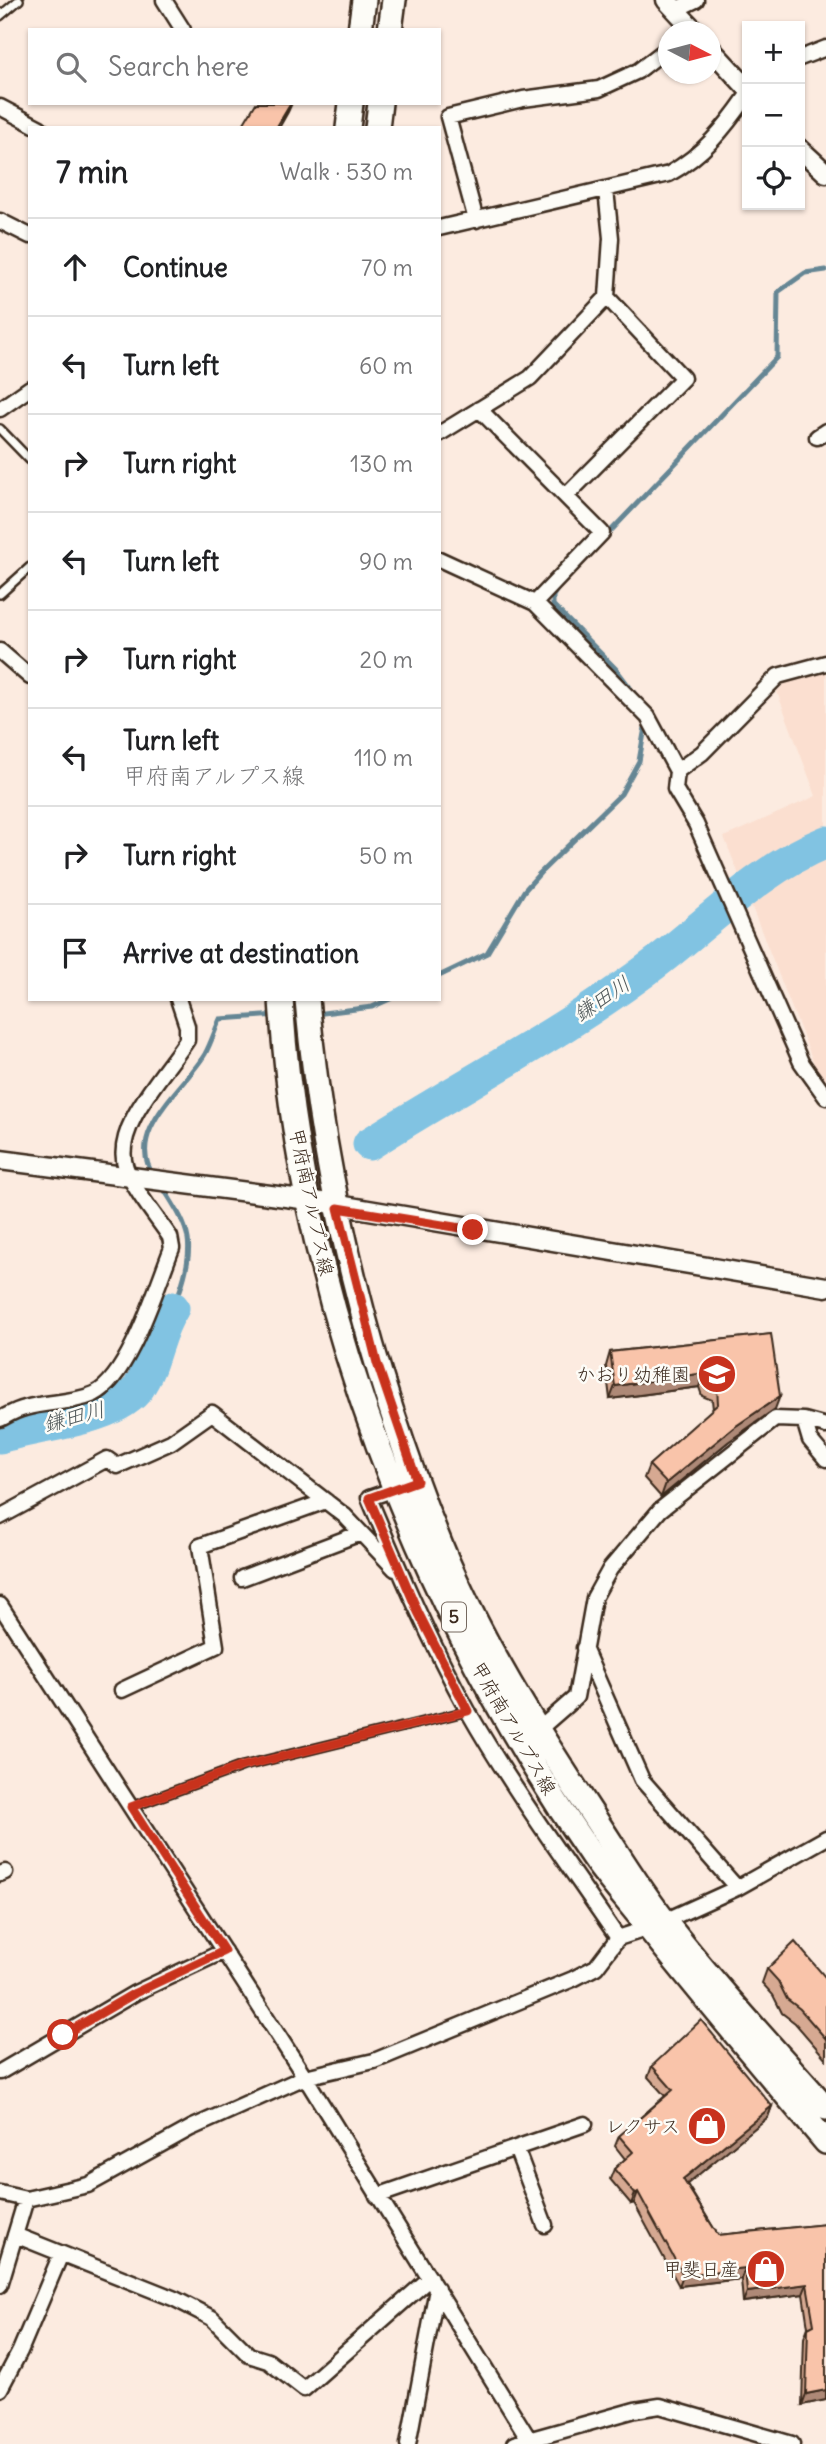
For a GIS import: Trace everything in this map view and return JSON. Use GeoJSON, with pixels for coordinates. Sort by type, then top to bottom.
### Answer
{"type":"FeatureCollection","features":[{"type":"Feature","properties":{"kind":"main road"},"geometry":{"type":"LineString","coordinates":[[360,28],[364,0]]}},
{"type":"Feature","properties":{"kind":"main road"},"geometry":{"type":"LineString","coordinates":[[390,28],[394,0]]}},
{"type":"Feature","properties":{"kind":"main road"},"geometry":{"type":"LineString","coordinates":[[348,126],[351,105]]}},
{"type":"Feature","properties":{"kind":"main road"},"geometry":{"type":"LineString","coordinates":[[377,126],[380,105]]}},
{"type":"Feature","properties":{"kind":"main road","name":"甲府南アルプス線"},"geometry":{"type":"LineString","coordinates":[[281,1001],[288,1083],[309,1200],[348,1357],[395,1489],[432,1575],[527,1757],[594,1859],[826,2108]]}},
{"type":"Feature","properties":{"kind":"main road","name":"甲府南アルプス線"},"geometry":{"type":"LineString","coordinates":[[307,1001],[314,1061],[338,1208],[377,1363],[442,1548],[477,1622],[537,1731],[657,1924],[712,2009],[826,2142]]}},
{"type":"Feature","properties":{"kind":"street"},"geometry":{"type":"LineString","coordinates":[[164,0],[182,28]]}},
{"type":"Feature","properties":{"kind":"street"},"geometry":{"type":"LineString","coordinates":[[685,21],[671,5],[696,0]]}},
{"type":"Feature","properties":{"kind":"street"},"geometry":{"type":"LineString","coordinates":[[805,56],[826,48]]}},
{"type":"Feature","properties":{"kind":"street"},"geometry":{"type":"LineString","coordinates":[[476,220],[448,117],[523,99],[598,89],[638,71],[658,56]]}},
{"type":"Feature","properties":{"kind":"street"},"geometry":{"type":"LineString","coordinates":[[721,60],[743,84]]}},
{"type":"Feature","properties":{"kind":"street"},"geometry":{"type":"LineString","coordinates":[[441,228],[669,174],[696,158],[720,135],[742,103]]}},
{"type":"Feature","properties":{"kind":"street"},"geometry":{"type":"LineString","coordinates":[[0,107],[36,126]]}},
{"type":"Feature","properties":{"kind":"street"},"geometry":{"type":"LineString","coordinates":[[805,154],[826,173]]}},
{"type":"Feature","properties":{"kind":"street"},"geometry":{"type":"LineString","coordinates":[[441,433],[530,378],[607,297],[611,238],[606,190]]}},
{"type":"Feature","properties":{"kind":"street"},"geometry":{"type":"LineString","coordinates":[[0,221],[28,235]]}},
{"type":"Feature","properties":{"kind":"street"},"geometry":{"type":"LineString","coordinates":[[566,496],[683,378],[607,297]]}},
{"type":"Feature","properties":{"kind":"street"},"geometry":{"type":"LineString","coordinates":[[0,409],[28,389]]}},
{"type":"Feature","properties":{"kind":"street"},"geometry":{"type":"LineString","coordinates":[[479,409],[602,533],[535,603]]}},
{"type":"Feature","properties":{"kind":"street"},"geometry":{"type":"LineString","coordinates":[[441,560],[535,603],[648,717],[677,771],[675,789],[696,824],[801,1062],[826,1097]]}},
{"type":"Feature","properties":{"kind":"street"},"geometry":{"type":"LineString","coordinates":[[0,651],[28,675]]}},
{"type":"Feature","properties":{"kind":"street"},"geometry":{"type":"LineString","coordinates":[[677,771],[702,754],[778,676],[826,663]]}},
{"type":"Feature","properties":{"kind":"street"},"geometry":{"type":"LineString","coordinates":[[0,1419],[26,1407],[71,1402],[94,1394],[109,1386],[123,1365],[172,1248],[170,1237],[123,1151],[126,1131],[187,1040],[187,1026],[179,1001]]}},
{"type":"Feature","properties":{"kind":"street"},"geometry":{"type":"LineString","coordinates":[[0,1160],[309,1200],[338,1208],[826,1287]]}},
{"type":"Feature","properties":{"kind":"street"},"geometry":{"type":"LineString","coordinates":[[0,1517],[107,1459],[117,1466],[171,1442],[212,1413],[345,1517],[358,1534],[370,1542],[403,1578]]}},
{"type":"Feature","properties":{"kind":"street"},"geometry":{"type":"LineString","coordinates":[[537,1731],[576,1697],[594,1598],[610,1569],[660,1510],[775,1419],[804,1420],[826,1426]]}},
{"type":"Feature","properties":{"kind":"street"},"geometry":{"type":"LineString","coordinates":[[804,1420],[810,1440],[826,1459]]}},
{"type":"Feature","properties":{"kind":"street"},"geometry":{"type":"LineString","coordinates":[[417,1481],[369,1498],[403,1578],[468,1711],[525,1803],[618,1938]]}},
{"type":"Feature","properties":{"kind":"street"},"geometry":{"type":"LineString","coordinates":[[122,1690],[216,1646],[200,1546],[326,1501]]}},
{"type":"Feature","properties":{"kind":"street"},"geometry":{"type":"LineString","coordinates":[[242,1578],[358,1534]]}},
{"type":"Feature","properties":{"kind":"street"},"geometry":{"type":"LineString","coordinates":[[0,1605],[305,2077],[530,2441]]}},
{"type":"Feature","properties":{"kind":"street"},"geometry":{"type":"LineString","coordinates":[[584,1648],[642,1780],[737,1888]]}},
{"type":"Feature","properties":{"kind":"street"},"geometry":{"type":"LineString","coordinates":[[0,2193],[26,2199],[88,2185],[191,2127],[305,2077],[374,2061],[573,1979],[596,1967],[618,1938],[657,1924],[737,1888],[826,1838]]}},
{"type":"Feature","properties":{"kind":"street"},"geometry":{"type":"LineString","coordinates":[[0,2072],[135,1993],[224,1951]]}},
{"type":"Feature","properties":{"kind":"street"},"geometry":{"type":"LineString","coordinates":[[377,2196],[585,2124]]}},
{"type":"Feature","properties":{"kind":"street"},"geometry":{"type":"LineString","coordinates":[[516,2148],[545,2225]]}},
{"type":"Feature","properties":{"kind":"street"},"geometry":{"type":"LineString","coordinates":[[0,2285],[26,2199]]}},
{"type":"Feature","properties":{"kind":"street"},"geometry":{"type":"LineString","coordinates":[[15,2235],[175,2300],[212,2318],[249,2355],[268,2361],[304,2389],[434,2283]]}},
{"type":"Feature","properties":{"kind":"street"},"geometry":{"type":"LineString","coordinates":[[0,2389],[20,2351],[61,2254]]}},
{"type":"Feature","properties":{"kind":"street"},"geometry":{"type":"LineString","coordinates":[[408,2444],[434,2283]]}},
{"type":"Feature","properties":{"kind":"street"},"geometry":{"type":"LineString","coordinates":[[514,2444],[635,2410],[660,2406],[792,2444]]}},
{"type":"Feature","properties":{"kind":"lane"},"geometry":{"type":"LineString","coordinates":[[0,16],[19,0]]}},
{"type":"Feature","properties":{"kind":"lane"},"geometry":{"type":"LineString","coordinates":[[0,429],[28,458]]}},
{"type":"Feature","properties":{"kind":"lane"},"geometry":{"type":"LineString","coordinates":[[0,594],[28,569]]}},
{"type":"Feature","properties":{"kind":"lane"},"geometry":{"type":"LineString","coordinates":[[131,1807],[243,1766],[468,1711]]}},
{"type":"Feature","properties":{"kind":"shaded area"},"geometry":{"type":"Polygon","coordinates":[[[826,672],[826,1081],[815,1066],[724,837],[816,796],[777,692],[786,682],[826,672]]]}},
{"type":"Feature","properties":{"kind":"building"},"geometry":{"type":"Polygon","coordinates":[[[255,105],[290,105],[277,126],[242,126],[255,105]]]}},
{"type":"Feature","properties":{"kind":"building"},"geometry":{"type":"Polygon","coordinates":[[[771,1334],[780,1396],[733,1428],[666,1483],[649,1465],[718,1404],[717,1387],[707,1383],[704,1373],[615,1386],[610,1352],[771,1334]]]}},
{"type":"Feature","properties":{"kind":"building"},"geometry":{"type":"Polygon","coordinates":[[[795,1942],[826,1978],[826,2039],[800,2009],[787,1999],[778,1981],[767,1969],[795,1942]]]}},
{"type":"Feature","properties":{"kind":"building"},"geometry":{"type":"Polygon","coordinates":[[[701,2020],[772,2106],[683,2179],[718,2235],[826,2224],[826,2390],[806,2394],[808,2328],[814,2325],[807,2284],[747,2292],[745,2268],[683,2275],[638,2192],[635,2194],[614,2169],[633,2152],[619,2136],[673,2090],[652,2066],[701,2020]]]}},
{"type":"Feature","properties":{"kind":"waterway"},"geometry":{"type":"LineString","coordinates":[[605,537],[777,357],[778,292],[805,273],[826,270]]}},
{"type":"Feature","properties":{"kind":"waterway"},"geometry":{"type":"LineString","coordinates":[[560,585],[553,596],[553,605],[616,669],[644,706]]}},
{"type":"Feature","properties":{"kind":"waterway"},"geometry":{"type":"LineString","coordinates":[[441,975],[487,953],[524,891],[621,794],[639,761],[646,722]]}},
{"type":"Feature","properties":{"kind":"waterway","name":"鎌田川"},"geometry":{"type":"LineString","coordinates":[[369,1144],[588,1011],[657,962],[758,880],[802,853],[826,842]]}},
{"type":"Feature","properties":{"kind":"waterway"},"geometry":{"type":"LineString","coordinates":[[315,1014],[372,1007],[386,1001]]}},
{"type":"Feature","properties":{"kind":"waterway"},"geometry":{"type":"LineString","coordinates":[[154,1176],[146,1160],[146,1143],[151,1127],[160,1111],[205,1054],[220,1019],[277,1015]]}},
{"type":"Feature","properties":{"kind":"waterway"},"geometry":{"type":"LineString","coordinates":[[153,1352],[178,1297],[189,1252],[184,1225],[162,1186]]}},
{"type":"Feature","properties":{"kind":"waterway","name":"鎌田川"},"geometry":{"type":"LineString","coordinates":[[0,1437],[95,1414],[128,1398],[144,1378],[173,1308]]}},
{"type":"Feature","properties":{"kind":"place","name":"かおり幼稚園"},"geometry":{"type":"Point","coordinates":[717,1374]}},
{"type":"Feature","properties":{"kind":"place","name":"レクサス"},"geometry":{"type":"Point","coordinates":[707,2126]}},
{"type":"Feature","properties":{"kind":"place","name":"甲斐日産"},"geometry":{"type":"Point","coordinates":[766,2269]}},
{"type":"Feature","properties":{"kind":"route"},"geometry":{"type":"LineString","coordinates":[[63,2035],[135,1993],[224,1951],[131,1807],[243,1766],[468,1711],[418,1612],[369,1498],[417,1481],[377,1363],[338,1208],[473,1230]]}}]}
